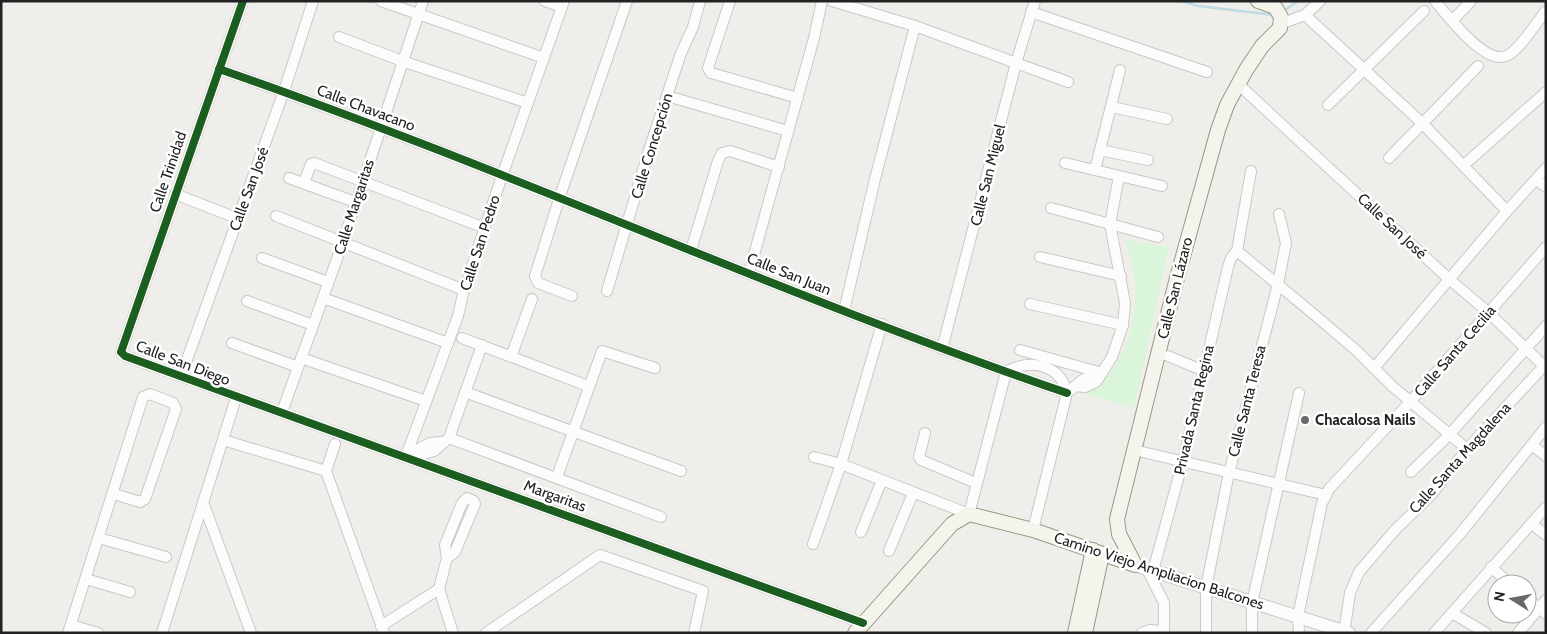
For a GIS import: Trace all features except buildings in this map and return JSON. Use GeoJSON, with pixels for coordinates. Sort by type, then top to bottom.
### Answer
{"type":"FeatureCollection","features":[{"type":"Feature","properties":{"kind":"main road","name":"Calle San Lázaro"},"geometry":{"type":"LineString","coordinates":[[1145,568],[1116,527],[1120,504],[1177,278],[1216,140],[1227,105],[1238,84],[1262,46],[1277,32],[1273,10]]}},
{"type":"Feature","properties":{"kind":"main road","name":"Camino Viejo Ampliacion Balcones"},"geometry":{"type":"LineString","coordinates":[[969,514],[1033,530],[1145,568]]}},
{"type":"Feature","properties":{"kind":"main road"},"geometry":{"type":"LineString","coordinates":[[859,628],[952,524],[969,514]]}},
{"type":"Feature","properties":{"kind":"main road"},"geometry":{"type":"LineString","coordinates":[[1074,633],[1097,552]]}},
{"type":"Feature","properties":{"kind":"main road"},"geometry":{"type":"LineString","coordinates":[[1085,633],[1097,552]]}},
{"type":"Feature","properties":{"kind":"street","name":"Calle Trinidad"},"geometry":{"type":"LineString","coordinates":[[121,352],[243,1]]}},
{"type":"Feature","properties":{"kind":"street","name":"Calle San José"},"geometry":{"type":"LineString","coordinates":[[181,376],[239,219],[313,1]]}},
{"type":"Feature","properties":{"kind":"street"},"geometry":{"type":"LineString","coordinates":[[381,1],[544,58]]}},
{"type":"Feature","properties":{"kind":"street","name":"Calle Margaritas"},"geometry":{"type":"LineString","coordinates":[[282,412],[343,242],[423,1]]}},
{"type":"Feature","properties":{"kind":"street"},"geometry":{"type":"LineString","coordinates":[[546,1],[563,4]]}},
{"type":"Feature","properties":{"kind":"street"},"geometry":{"type":"LineString","coordinates":[[572,296],[538,283],[536,280],[560,196],[627,1]]}},
{"type":"Feature","properties":{"kind":"street","name":"Calle Concepción"},"geometry":{"type":"LineString","coordinates":[[607,292],[667,96],[693,27],[700,1]]}},
{"type":"Feature","properties":{"kind":"street"},"geometry":{"type":"LineString","coordinates":[[730,1],[708,68],[711,73],[798,98]]}},
{"type":"Feature","properties":{"kind":"street"},"geometry":{"type":"LineString","coordinates":[[749,273],[798,98],[822,1]]}},
{"type":"Feature","properties":{"kind":"street"},"geometry":{"type":"LineString","coordinates":[[832,1],[915,26],[1068,82]]}},
{"type":"Feature","properties":{"kind":"street","name":"Calle San Miguel"},"geometry":{"type":"LineString","coordinates":[[942,349],[1016,63],[1035,1]]}},
{"type":"Feature","properties":{"kind":"street"},"geometry":{"type":"LineString","coordinates":[[1320,1],[1305,15],[1422,123],[1507,211]]}},
{"type":"Feature","properties":{"kind":"street"},"geometry":{"type":"LineString","coordinates":[[1435,1],[1475,44],[1492,56],[1504,57],[1511,54],[1546,11]]}},
{"type":"Feature","properties":{"kind":"street"},"geometry":{"type":"LineString","coordinates":[[1453,20],[1471,1]]}},
{"type":"Feature","properties":{"kind":"street","name":"Calle San Pedro"},"geometry":{"type":"LineString","coordinates":[[408,457],[426,401],[458,316],[464,290],[502,176],[563,4]]}},
{"type":"Feature","properties":{"kind":"street","name":"Calle San Lázaro"},"geometry":{"type":"LineString","coordinates":[[1273,10],[1305,15]]}},
{"type":"Feature","properties":{"kind":"street"},"geometry":{"type":"LineString","coordinates":[[1328,105],[1424,11]]}},
{"type":"Feature","properties":{"kind":"street"},"geometry":{"type":"LineString","coordinates":[[1031,12],[1207,72]]}},
{"type":"Feature","properties":{"kind":"street"},"geometry":{"type":"LineString","coordinates":[[844,311],[875,179],[915,26]]}},
{"type":"Feature","properties":{"kind":"street"},"geometry":{"type":"LineString","coordinates":[[339,37],[402,61],[528,103]]}},
{"type":"Feature","properties":{"kind":"street"},"geometry":{"type":"LineString","coordinates":[[1389,158],[1478,66]]}},
{"type":"Feature","properties":{"kind":"street","name":"Calle Chavacano"},"geometry":{"type":"LineString","coordinates":[[219,69],[284,91],[502,176]]}},
{"type":"Feature","properties":{"kind":"street"},"geometry":{"type":"LineString","coordinates":[[1095,170],[1120,70]]}},
{"type":"Feature","properties":{"kind":"street","name":"Calle San José"},"geometry":{"type":"LineString","coordinates":[[1238,84],[1449,279],[1488,312],[1545,367]]}},
{"type":"Feature","properties":{"kind":"street"},"geometry":{"type":"LineString","coordinates":[[1464,165],[1546,92]]}},
{"type":"Feature","properties":{"kind":"street"},"geometry":{"type":"LineString","coordinates":[[667,96],[788,131]]}},
{"type":"Feature","properties":{"kind":"street"},"geometry":{"type":"LineString","coordinates":[[1112,107],[1167,120]]}},
{"type":"Feature","properties":{"kind":"street"},"geometry":{"type":"LineString","coordinates":[[1100,150],[1148,160]]}},
{"type":"Feature","properties":{"kind":"street"},"geometry":{"type":"LineString","coordinates":[[691,250],[722,153],[730,151],[779,167]]}},
{"type":"Feature","properties":{"kind":"street"},"geometry":{"type":"LineString","coordinates":[[304,183],[311,164],[314,163],[485,228]]}},
{"type":"Feature","properties":{"kind":"street"},"geometry":{"type":"LineString","coordinates":[[1064,163],[1162,186]]}},
{"type":"Feature","properties":{"kind":"street"},"geometry":{"type":"LineString","coordinates":[[1374,368],[1507,211],[1546,168]]}},
{"type":"Feature","properties":{"kind":"street","name":"Privada Santa Regina"},"geometry":{"type":"LineString","coordinates":[[1145,568],[1183,461],[1230,258],[1237,252],[1251,171]]}},
{"type":"Feature","properties":{"kind":"street","name":"Calle San Juan"},"geometry":{"type":"LineString","coordinates":[[502,176],[560,196],[628,225],[942,349],[1066,393]]}},
{"type":"Feature","properties":{"kind":"street"},"geometry":{"type":"LineString","coordinates":[[1101,375],[1112,357],[1123,325],[1125,303],[1110,224],[1119,176]]}},
{"type":"Feature","properties":{"kind":"street"},"geometry":{"type":"LineString","coordinates":[[289,178],[355,202]]}},
{"type":"Feature","properties":{"kind":"street"},"geometry":{"type":"LineString","coordinates":[[1536,180],[1546,187]]}},
{"type":"Feature","properties":{"kind":"street"},"geometry":{"type":"LineString","coordinates":[[175,194],[239,219]]}},
{"type":"Feature","properties":{"kind":"street"},"geometry":{"type":"LineString","coordinates":[[1051,208],[1158,237]]}},
{"type":"Feature","properties":{"kind":"street","name":"Calle Santa Teresa"},"geometry":{"type":"LineString","coordinates":[[1206,633],[1206,588],[1229,473],[1278,284],[1286,243],[1279,214]]}},
{"type":"Feature","properties":{"kind":"street"},"geometry":{"type":"LineString","coordinates":[[276,216],[464,290]]}},
{"type":"Feature","properties":{"kind":"street","name":"Calle Santa Cecilia"},"geometry":{"type":"LineString","coordinates":[[1299,633],[1298,616],[1326,495],[1546,247]]}},
{"type":"Feature","properties":{"kind":"street"},"geometry":{"type":"LineString","coordinates":[[1237,252],[1278,284],[1410,402],[1467,449]]}},
{"type":"Feature","properties":{"kind":"street"},"geometry":{"type":"LineString","coordinates":[[1040,257],[1121,276]]}},
{"type":"Feature","properties":{"kind":"street"},"geometry":{"type":"LineString","coordinates":[[262,258],[328,282]]}},
{"type":"Feature","properties":{"kind":"street"},"geometry":{"type":"LineString","coordinates":[[323,298],[448,343]]}},
{"type":"Feature","properties":{"kind":"street"},"geometry":{"type":"LineString","coordinates":[[511,357],[532,299]]}},
{"type":"Feature","properties":{"kind":"street"},"geometry":{"type":"LineString","coordinates":[[247,301],[313,325]]}},
{"type":"Feature","properties":{"kind":"street"},"geometry":{"type":"LineString","coordinates":[[1030,304],[1123,325]]}},
{"type":"Feature","properties":{"kind":"street"},"geometry":{"type":"LineString","coordinates":[[813,544],[841,464],[882,324]]}},
{"type":"Feature","properties":{"kind":"street"},"geometry":{"type":"LineString","coordinates":[[1411,472],[1449,435],[1546,326]]}},
{"type":"Feature","properties":{"kind":"street"},"geometry":{"type":"LineString","coordinates":[[462,338],[588,386]]}},
{"type":"Feature","properties":{"kind":"street"},"geometry":{"type":"LineString","coordinates":[[232,343],[426,401]]}},
{"type":"Feature","properties":{"kind":"street"},"geometry":{"type":"LineString","coordinates":[[445,440],[482,345]]}},
{"type":"Feature","properties":{"kind":"street"},"geometry":{"type":"LineString","coordinates":[[1020,350],[1101,375]]}},
{"type":"Feature","properties":{"kind":"street"},"geometry":{"type":"LineString","coordinates":[[557,477],[602,351],[655,368]]}},
{"type":"Feature","properties":{"kind":"street","name":"Calle San Diego"},"geometry":{"type":"LineString","coordinates":[[121,352],[125,356],[236,398]]}},
{"type":"Feature","properties":{"kind":"street"},"geometry":{"type":"LineString","coordinates":[[1168,356],[1204,371]]}},
{"type":"Feature","properties":{"kind":"street"},"geometry":{"type":"LineString","coordinates":[[814,457],[841,464],[969,514],[1006,372],[1022,364],[1038,365],[1057,375],[1062,380],[1066,393],[1033,530]]}},
{"type":"Feature","properties":{"kind":"street","name":"Calle Santa Magdalena"},"geometry":{"type":"LineString","coordinates":[[1346,632],[1350,593],[1359,572],[1395,530],[1432,494],[1467,449],[1545,367]]}},
{"type":"Feature","properties":{"kind":"street"},"geometry":{"type":"LineString","coordinates":[[1066,393],[1081,380],[1101,375]]}},
{"type":"Feature","properties":{"kind":"street"},"geometry":{"type":"LineString","coordinates":[[465,392],[681,471]]}},
{"type":"Feature","properties":{"kind":"street"},"geometry":{"type":"LineString","coordinates":[[1252,633],[1252,603],[1299,393]]}},
{"type":"Feature","properties":{"kind":"street"},"geometry":{"type":"LineString","coordinates":[[98,633],[70,629],[144,397],[147,394],[176,405],[145,499],[140,502],[114,494]]}},
{"type":"Feature","properties":{"kind":"street"},"geometry":{"type":"LineString","coordinates":[[162,633],[236,398]]}},
{"type":"Feature","properties":{"kind":"street","name":"Margaritas"},"geometry":{"type":"LineString","coordinates":[[236,398],[282,412],[408,457],[859,628]]}},
{"type":"Feature","properties":{"kind":"street"},"geometry":{"type":"LineString","coordinates":[[1371,633],[1460,534],[1546,427]]}},
{"type":"Feature","properties":{"kind":"street"},"geometry":{"type":"LineString","coordinates":[[925,433],[919,457],[921,460],[976,483]]}},
{"type":"Feature","properties":{"kind":"street"},"geometry":{"type":"LineString","coordinates":[[223,440],[326,472]]}},
{"type":"Feature","properties":{"kind":"street"},"geometry":{"type":"LineString","coordinates":[[408,457],[430,443],[445,440],[557,477],[661,516]]}},
{"type":"Feature","properties":{"kind":"street"},"geometry":{"type":"LineString","coordinates":[[335,444],[326,472],[383,630],[439,589]]}},
{"type":"Feature","properties":{"kind":"street"},"geometry":{"type":"LineString","coordinates":[[1532,445],[1546,456]]}},
{"type":"Feature","properties":{"kind":"street"},"geometry":{"type":"LineString","coordinates":[[1134,450],[1326,495]]}},
{"type":"Feature","properties":{"kind":"street"},"geometry":{"type":"LineString","coordinates":[[861,532],[882,480]]}},
{"type":"Feature","properties":{"kind":"street"},"geometry":{"type":"LineString","coordinates":[[889,551],[913,493]]}},
{"type":"Feature","properties":{"kind":"street"},"geometry":{"type":"LineString","coordinates":[[447,558],[456,552],[475,504],[474,501],[467,498],[462,503],[445,545],[447,558],[439,589],[453,633]]}},
{"type":"Feature","properties":{"kind":"street"},"geometry":{"type":"LineString","coordinates":[[203,502],[251,633]]}},
{"type":"Feature","properties":{"kind":"street"},"geometry":{"type":"LineString","coordinates":[[1434,633],[1546,506]]}},
{"type":"Feature","properties":{"kind":"street"},"geometry":{"type":"LineString","coordinates":[[1532,524],[1546,535]]}},
{"type":"Feature","properties":{"kind":"street"},"geometry":{"type":"LineString","coordinates":[[99,538],[166,557]]}},
{"type":"Feature","properties":{"kind":"street"},"geometry":{"type":"LineString","coordinates":[[486,633],[600,555],[703,591],[694,633]]}},
{"type":"Feature","properties":{"kind":"street"},"geometry":{"type":"LineString","coordinates":[[1491,567],[1499,574]]}},
{"type":"Feature","properties":{"kind":"street"},"geometry":{"type":"LineString","coordinates":[[1142,633],[1150,630],[1164,632],[1164,603],[1145,568]]}},
{"type":"Feature","properties":{"kind":"street","name":"Camino Viejo Ampliacion Balcones"},"geometry":{"type":"LineString","coordinates":[[1145,568],[1346,632]]}},
{"type":"Feature","properties":{"kind":"street"},"geometry":{"type":"LineString","coordinates":[[86,579],[130,592]]}},
{"type":"Feature","properties":{"kind":"street"},"geometry":{"type":"LineString","coordinates":[[1518,633],[1543,608]]}},
{"type":"Feature","properties":{"kind":"street"},"geometry":{"type":"LineString","coordinates":[[1452,613],[1486,633]]}},
{"type":"Feature","properties":{"kind":"green space"},"geometry":{"type":"Polygon","coordinates":[[[1125,240],[1169,247],[1134,408],[1085,394],[1110,374],[1125,346],[1130,330],[1134,314],[1135,281],[1125,240]]]}},
{"type":"Feature","properties":{"kind":"waterway"},"geometry":{"type":"LineString","coordinates":[[1182,1],[1198,6],[1275,15]]}},
{"type":"Feature","properties":{"kind":"waterway"},"geometry":{"type":"LineString","coordinates":[[1285,10],[1298,1]]}},
{"type":"Feature","properties":{"kind":"cycle path"},"geometry":{"type":"LineString","coordinates":[[243,1],[121,352],[125,356],[863,623]]}},
{"type":"Feature","properties":{"kind":"cycle path"},"geometry":{"type":"LineString","coordinates":[[219,69],[326,107],[538,189],[854,315],[1067,393]]}},
{"type":"Feature","properties":{"kind":"place","name":"Chacalosa Nails"},"geometry":{"type":"Point","coordinates":[1305,420]}}]}
